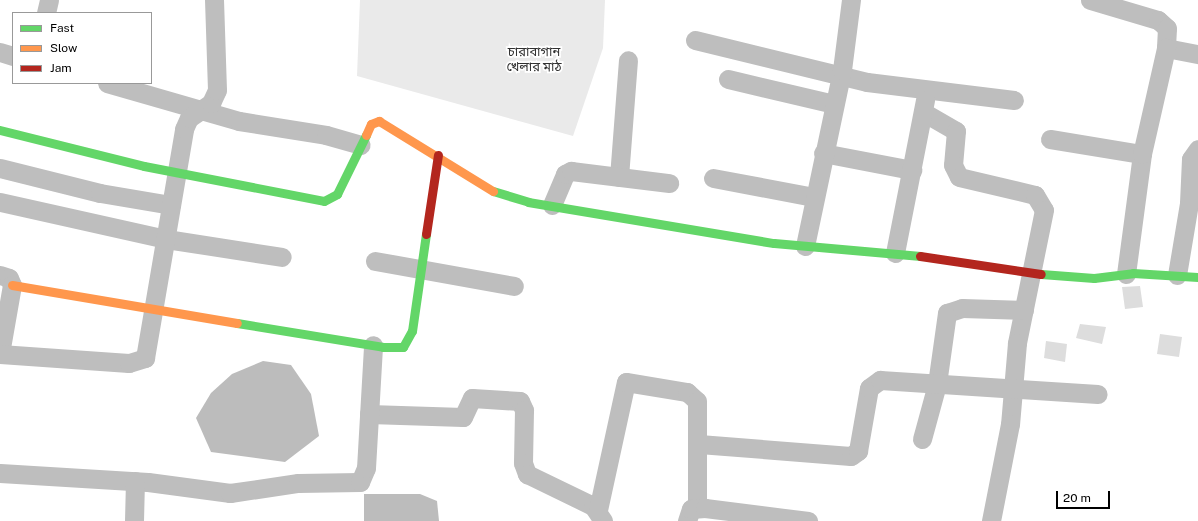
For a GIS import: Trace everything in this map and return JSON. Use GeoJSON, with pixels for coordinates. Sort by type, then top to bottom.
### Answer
{"type":"FeatureCollection","features":[{"type":"Feature","properties":{"kind":"street"},"geometry":{"type":"LineString","coordinates":[[46,12],[49,0]]}},
{"type":"Feature","properties":{"kind":"street"},"geometry":{"type":"LineString","coordinates":[[214,0],[218,90],[211,103],[199,110],[185,124],[154,308],[141,362],[0,354],[6,280],[154,308],[373,345],[407,344],[422,270],[438,155]]}},
{"type":"Feature","properties":{"kind":"street"},"geometry":{"type":"LineString","coordinates":[[804,246],[840,76],[851,0]]}},
{"type":"Feature","properties":{"kind":"street"},"geometry":{"type":"LineString","coordinates":[[1090,0],[1164,23],[1166,48],[1142,154],[1126,274]]}},
{"type":"Feature","properties":{"kind":"street"},"geometry":{"type":"LineString","coordinates":[[695,40],[840,76],[1014,100]]}},
{"type":"Feature","properties":{"kind":"street"},"geometry":{"type":"LineString","coordinates":[[1166,48],[1198,54]]}},
{"type":"Feature","properties":{"kind":"street"},"geometry":{"type":"LineString","coordinates":[[0,52],[12,56]]}},
{"type":"Feature","properties":{"kind":"street"},"geometry":{"type":"LineString","coordinates":[[619,176],[628,60]]}},
{"type":"Feature","properties":{"kind":"street"},"geometry":{"type":"LineString","coordinates":[[728,79],[834,104]]}},
{"type":"Feature","properties":{"kind":"street"},"geometry":{"type":"LineString","coordinates":[[110,84],[199,110],[361,145]]}},
{"type":"Feature","properties":{"kind":"street"},"geometry":{"type":"LineString","coordinates":[[895,253],[927,88]]}},
{"type":"Feature","properties":{"kind":"street"},"geometry":{"type":"LineString","coordinates":[[923,112],[956,131],[953,165],[959,177],[1040,199],[1044,210],[1024,310],[1012,391],[1005,458],[992,521]]}},
{"type":"Feature","properties":{"kind":"street"},"geometry":{"type":"LineString","coordinates":[[0,130],[176,172],[328,200],[337,194],[372,124],[379,121],[438,155],[495,192],[552,205],[804,246],[961,259],[1032,273],[1094,278],[1126,274],[1178,274],[1198,277]]}},
{"type":"Feature","properties":{"kind":"street"},"geometry":{"type":"LineString","coordinates":[[1050,139],[1142,154]]}},
{"type":"Feature","properties":{"kind":"street"},"geometry":{"type":"LineString","coordinates":[[1178,274],[1193,213],[1191,159],[1198,149]]}},
{"type":"Feature","properties":{"kind":"street"},"geometry":{"type":"LineString","coordinates":[[823,153],[912,170]]}},
{"type":"Feature","properties":{"kind":"street"},"geometry":{"type":"LineString","coordinates":[[0,168],[93,191],[171,205]]}},
{"type":"Feature","properties":{"kind":"street"},"geometry":{"type":"LineString","coordinates":[[552,205],[568,172],[619,176],[669,183]]}},
{"type":"Feature","properties":{"kind":"street"},"geometry":{"type":"LineString","coordinates":[[713,178],[814,197]]}},
{"type":"Feature","properties":{"kind":"street"},"geometry":{"type":"LineString","coordinates":[[0,202],[166,239],[282,257]]}},
{"type":"Feature","properties":{"kind":"street"},"geometry":{"type":"LineString","coordinates":[[375,261],[514,286]]}},
{"type":"Feature","properties":{"kind":"street"},"geometry":{"type":"LineString","coordinates":[[922,439],[937,384],[945,318],[950,310],[1024,310]]}},
{"type":"Feature","properties":{"kind":"street"},"geometry":{"type":"LineString","coordinates":[[0,473],[135,481],[230,493],[298,483],[360,482],[366,468],[373,345]]}},
{"type":"Feature","properties":{"kind":"street"},"geometry":{"type":"LineString","coordinates":[[699,444],[851,456],[858,451],[870,383],[880,380],[1012,391],[1098,394]]}},
{"type":"Feature","properties":{"kind":"street"},"geometry":{"type":"LineString","coordinates":[[369,414],[456,418],[467,414],[472,398],[520,401],[524,410],[523,463],[527,474],[600,516],[626,382],[687,392],[693,396],[700,408],[699,444],[692,515],[808,521]]}},
{"type":"Feature","properties":{"kind":"street"},"geometry":{"type":"LineString","coordinates":[[134,521],[135,481]]}},
{"type":"Feature","properties":{"kind":"green space","name":"চারাবাগান খেলার মাঠ"},"geometry":{"type":"Polygon","coordinates":[[[360,0],[605,0],[603,48],[573,136],[357,76],[360,0]]]}},
{"type":"Feature","properties":{"kind":"shaded area"},"geometry":{"type":"Polygon","coordinates":[[[263,361],[291,365],[311,394],[319,436],[285,462],[211,452],[196,418],[211,393],[232,374],[263,361]]]}},
{"type":"Feature","properties":{"kind":"shaded area"},"geometry":{"type":"Polygon","coordinates":[[[364,494],[420,494],[437,501],[439,521],[364,521],[364,494]]]}},
{"type":"Feature","properties":{"kind":"building"},"geometry":{"type":"Polygon","coordinates":[[[1140,286],[1143,307],[1125,309],[1122,287],[1140,286]]]}},
{"type":"Feature","properties":{"kind":"building"},"geometry":{"type":"Polygon","coordinates":[[[1080,324],[1106,327],[1102,344],[1076,338],[1080,324]]]}},
{"type":"Feature","properties":{"kind":"building"},"geometry":{"type":"Polygon","coordinates":[[[1160,334],[1182,337],[1179,357],[1157,354],[1160,334]]]}},
{"type":"Feature","properties":{"kind":"building"},"geometry":{"type":"Polygon","coordinates":[[[1046,341],[1067,344],[1065,362],[1044,358],[1046,341]]]}},
{"type":"Feature","properties":{"kind":"traffic: fast"},"geometry":{"type":"LineString","coordinates":[[0,130],[144,166],[324,201],[337,194],[366,135]]}},
{"type":"Feature","properties":{"kind":"traffic: fast"},"geometry":{"type":"LineString","coordinates":[[493,191],[528,202],[774,243],[920,256]]}},
{"type":"Feature","properties":{"kind":"traffic: fast"},"geometry":{"type":"LineString","coordinates":[[237,323],[383,347],[403,347],[412,331],[426,234]]}},
{"type":"Feature","properties":{"kind":"traffic: fast"},"geometry":{"type":"LineString","coordinates":[[1041,274],[1094,278],[1133,273],[1198,277]]}},
{"type":"Feature","properties":{"kind":"traffic: slow"},"geometry":{"type":"LineString","coordinates":[[366,135],[371,124],[379,121],[493,191]]}},
{"type":"Feature","properties":{"kind":"traffic: slow"},"geometry":{"type":"LineString","coordinates":[[12,285],[237,323]]}},
{"type":"Feature","properties":{"kind":"traffic: jam"},"geometry":{"type":"LineString","coordinates":[[426,234],[438,155]]}},
{"type":"Feature","properties":{"kind":"traffic: jam"},"geometry":{"type":"LineString","coordinates":[[920,256],[1041,274]]}}]}
